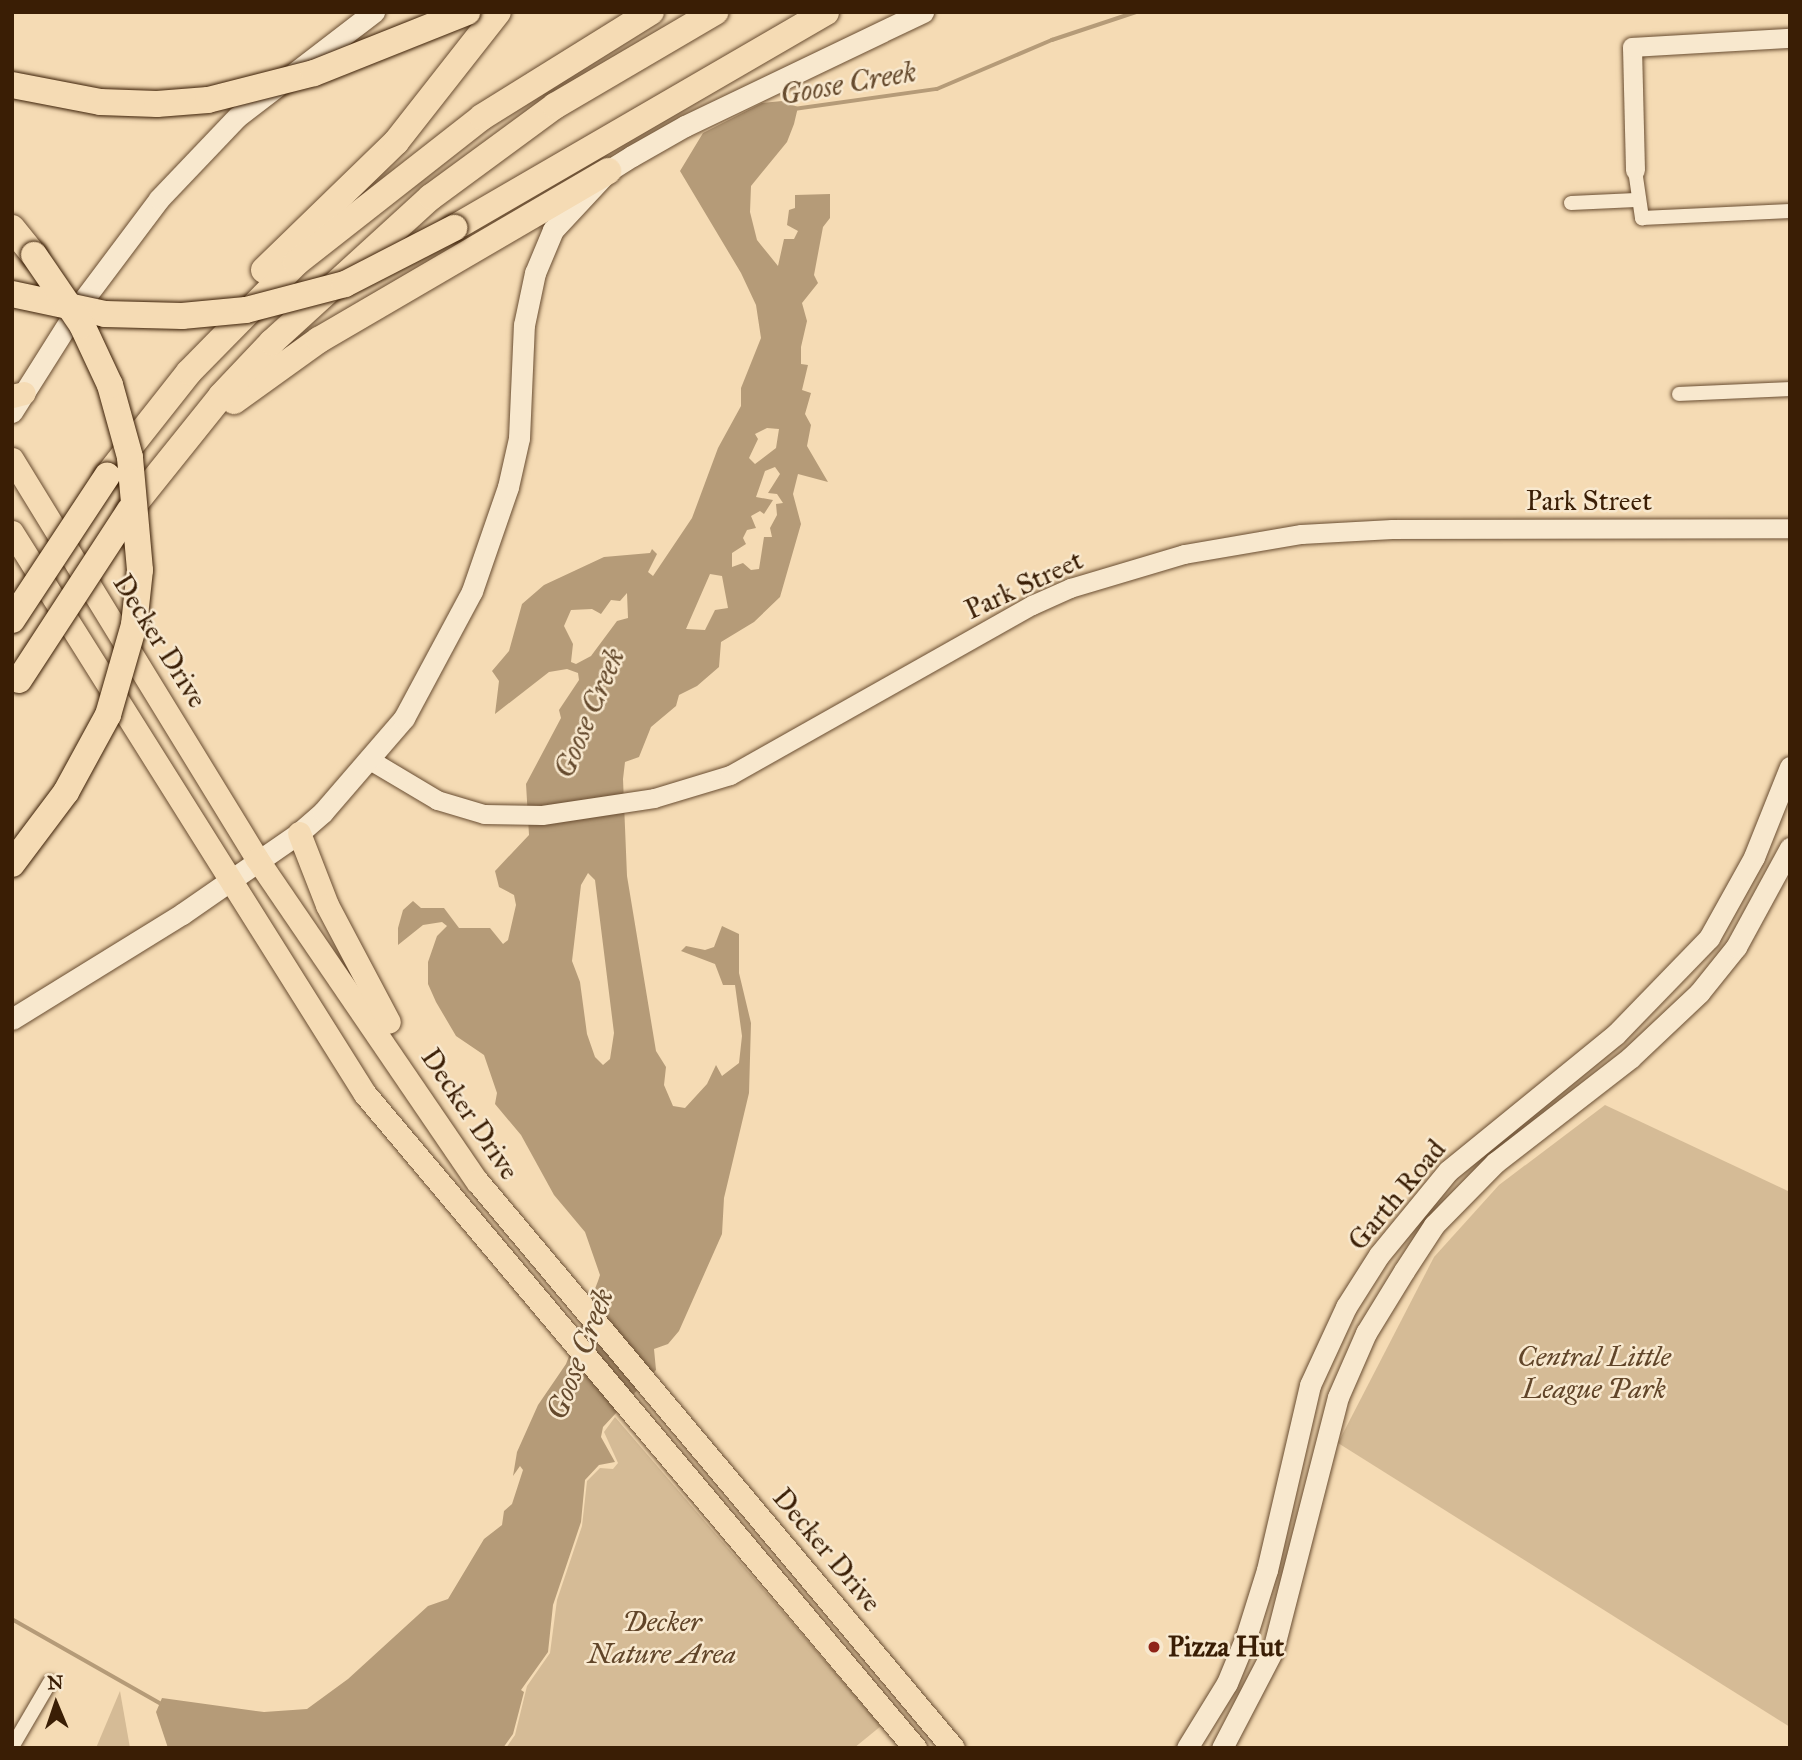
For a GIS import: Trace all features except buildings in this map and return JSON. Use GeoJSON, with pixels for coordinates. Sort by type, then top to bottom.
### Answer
{"type":"FeatureCollection","features":[{"type":"Feature","properties":{"kind":"highway"},"geometry":{"type":"LineString","coordinates":[[12,85],[100,102],[157,104],[208,100],[314,73],[467,12]]}},
{"type":"Feature","properties":{"kind":"highway"},"geometry":{"type":"LineString","coordinates":[[189,372],[207,334],[285,248],[396,142],[498,12]]}},
{"type":"Feature","properties":{"kind":"highway"},"geometry":{"type":"LineString","coordinates":[[12,621],[107,476],[189,372],[296,263],[482,117],[651,12]]}},
{"type":"Feature","properties":{"kind":"highway"},"geometry":{"type":"LineString","coordinates":[[16,686],[129,511],[174,452],[272,342],[347,269],[441,189],[555,106],[715,12]]}},
{"type":"Feature","properties":{"kind":"highway"},"geometry":{"type":"LineString","coordinates":[[12,293],[105,314],[182,316],[280,303],[345,284],[410,253],[826,12]]}},
{"type":"Feature","properties":{"kind":"highway"},"geometry":{"type":"LineString","coordinates":[[174,452],[250,388],[319,340],[608,171]]}},
{"type":"Feature","properties":{"kind":"highway"},"geometry":{"type":"LineString","coordinates":[[12,228],[60,290],[110,385],[133,470],[139,570],[134,625],[108,715],[76,776],[12,864]]}},
{"type":"Feature","properties":{"kind":"main road"},"geometry":{"type":"LineString","coordinates":[[16,400],[81,303],[159,199],[237,117],[374,12]]}},
{"type":"Feature","properties":{"kind":"main road"},"geometry":{"type":"LineString","coordinates":[[12,1019],[182,914],[257,859],[299,834],[370,760],[429,677],[472,591],[508,487],[519,438],[524,325],[536,273],[553,230],[608,171],[632,156],[685,126],[923,12]]}},
{"type":"Feature","properties":{"kind":"main road","name":"Decker Drive"},"geometry":{"type":"LineString","coordinates":[[12,459],[257,859],[477,1181],[953,1748]]}},
{"type":"Feature","properties":{"kind":"main road"},"geometry":{"type":"LineString","coordinates":[[12,532],[365,1094],[915,1748]]}},
{"type":"Feature","properties":{"kind":"main road","name":"Garth Road"},"geometry":{"type":"LineString","coordinates":[[1186,1748],[1206,1721],[1227,1683],[1255,1607],[1310,1385],[1353,1296],[1379,1255],[1448,1171],[1616,1034],[1709,938],[1754,857],[1788,779]]}},
{"type":"Feature","properties":{"kind":"main road"},"geometry":{"type":"LineString","coordinates":[[299,834],[368,988],[440,1104],[477,1181]]}},
{"type":"Feature","properties":{"kind":"main road","name":"Garth Road"},"geometry":{"type":"LineString","coordinates":[[1225,1744],[1252,1698],[1284,1615],[1322,1446],[1338,1397],[1378,1313],[1434,1226],[1496,1162],[1669,1025],[1736,947],[1790,848]]}},
{"type":"Feature","properties":{"kind":"main road"},"geometry":{"type":"LineString","coordinates":[[1709,938],[1736,947]]}},
{"type":"Feature","properties":{"kind":"main road"},"geometry":{"type":"LineString","coordinates":[[1481,1142],[1496,1162]]}},
{"type":"Feature","properties":{"kind":"main road"},"geometry":{"type":"LineString","coordinates":[[1353,1296],[1378,1313]]}},
{"type":"Feature","properties":{"kind":"main road"},"geometry":{"type":"LineString","coordinates":[[1296,1441],[1322,1446]]}},
{"type":"Feature","properties":{"kind":"main road"},"geometry":{"type":"LineString","coordinates":[[1255,1607],[1284,1615]]}},
{"type":"Feature","properties":{"kind":"street"},"geometry":{"type":"LineString","coordinates":[[1790,38],[1632,47],[1636,200],[1642,218],[1651,220],[1790,211]]}},
{"type":"Feature","properties":{"kind":"street"},"geometry":{"type":"LineString","coordinates":[[1571,203],[1636,200]]}},
{"type":"Feature","properties":{"kind":"street"},"geometry":{"type":"LineString","coordinates":[[1679,394],[1790,389]]}},
{"type":"Feature","properties":{"kind":"street","name":"Park Street"},"geometry":{"type":"LineString","coordinates":[[370,760],[437,800],[505,815],[542,815],[654,798],[730,775],[1032,605],[1070,588],[1184,554],[1289,535],[1392,529],[1790,527]]}},
{"type":"Feature","properties":{"kind":"street"},"geometry":{"type":"LineString","coordinates":[[12,1746],[50,1682]]}},
{"type":"Feature","properties":{"kind":"street"},"geometry":{"type":"LineString","coordinates":[[1206,1721],[1225,1744]]}},
{"type":"Feature","properties":{"kind":"green space","name":"Central Little League Park"},"geometry":{"type":"Polygon","coordinates":[[[1605,1105],[1790,1192],[1790,1727],[1338,1443],[1434,1257],[1499,1185],[1605,1105]]]}},
{"type":"Feature","properties":{"kind":"green space","name":"Decker Nature Area"},"geometry":{"type":"Polygon","coordinates":[[[615,1417],[881,1726],[854,1748],[506,1748],[515,1735],[527,1686],[550,1653],[557,1600],[582,1526],[587,1481],[600,1468],[613,1469],[618,1463],[604,1432],[615,1417]]]}},
{"type":"Feature","properties":{"kind":"green space"},"geometry":{"type":"Polygon","coordinates":[[[120,1691],[130,1748],[96,1748],[120,1691]]]}},
{"type":"Feature","properties":{"kind":"water"},"geometry":{"type":"Polygon","coordinates":[[[782,101],[798,107],[787,142],[751,186],[750,212],[757,240],[778,266],[784,239],[794,239],[798,231],[787,225],[789,210],[795,208],[795,195],[830,194],[830,218],[823,227],[814,275],[818,283],[802,303],[807,321],[801,347],[801,364],[808,365],[802,390],[811,393],[805,414],[811,425],[807,446],[828,482],[798,474],[793,494],[801,524],[780,597],[754,622],[721,642],[719,667],[697,686],[679,695],[676,706],[651,727],[639,757],[625,762],[623,779],[627,876],[656,1051],[666,1067],[664,1085],[673,1106],[685,1108],[707,1084],[716,1065],[722,1076],[739,1063],[742,1036],[735,985],[723,985],[715,964],[681,951],[686,946],[705,950],[714,947],[722,926],[739,934],[739,973],[751,1023],[749,1093],[724,1198],[722,1234],[679,1331],[668,1344],[654,1349],[656,1370],[603,1427],[601,1437],[615,1462],[599,1465],[585,1480],[581,1522],[553,1605],[548,1652],[521,1690],[524,1692],[513,1734],[503,1748],[168,1748],[156,1712],[162,1698],[264,1712],[307,1709],[348,1679],[428,1606],[448,1599],[484,1539],[502,1525],[504,1511],[512,1504],[523,1470],[520,1466],[513,1476],[517,1452],[538,1405],[566,1364],[598,1281],[600,1275],[585,1232],[554,1195],[521,1135],[495,1104],[497,1093],[484,1055],[456,1036],[428,984],[428,962],[437,936],[447,926],[442,922],[423,925],[398,945],[398,928],[403,910],[413,901],[421,908],[444,908],[459,928],[490,928],[503,944],[508,940],[516,905],[514,895],[499,887],[495,871],[529,835],[526,784],[561,718],[559,710],[579,680],[578,673],[567,669],[549,672],[495,714],[499,681],[492,671],[509,651],[522,604],[544,585],[604,557],[650,553],[652,549],[657,554],[648,572],[653,576],[692,518],[718,448],[741,406],[741,388],[761,338],[756,305],[741,273],[680,171],[703,133],[762,103],[782,101]],[[767,428],[755,434],[758,439],[749,458],[755,464],[776,448],[779,429],[767,428]],[[775,467],[765,471],[756,497],[773,500],[764,514],[760,511],[751,516],[756,528],[747,530],[743,538],[746,544],[732,553],[732,567],[743,563],[751,570],[759,569],[764,537],[772,537],[770,528],[777,515],[776,504],[783,503],[777,494],[768,493],[780,474],[775,467]],[[710,574],[686,629],[705,630],[715,610],[728,608],[722,576],[710,574]],[[627,593],[620,601],[611,600],[601,614],[592,609],[571,610],[564,626],[573,644],[571,662],[576,664],[591,656],[617,621],[628,618],[627,593]],[[588,873],[581,885],[572,961],[580,982],[587,1034],[595,1057],[603,1065],[610,1059],[614,1033],[595,880],[588,873]]]}},
{"type":"Feature","properties":{"kind":"waterway","name":"Goose Creek"},"geometry":{"type":"LineString","coordinates":[[794,109],[937,89],[1052,40],[1136,12]]}},
{"type":"Feature","properties":{"kind":"waterway"},"geometry":{"type":"LineString","coordinates":[[12,1619],[160,1703]]}},
{"type":"Feature","properties":{"kind":"place","name":"Pizza Hut"},"geometry":{"type":"Point","coordinates":[1154,1647]}}]}
